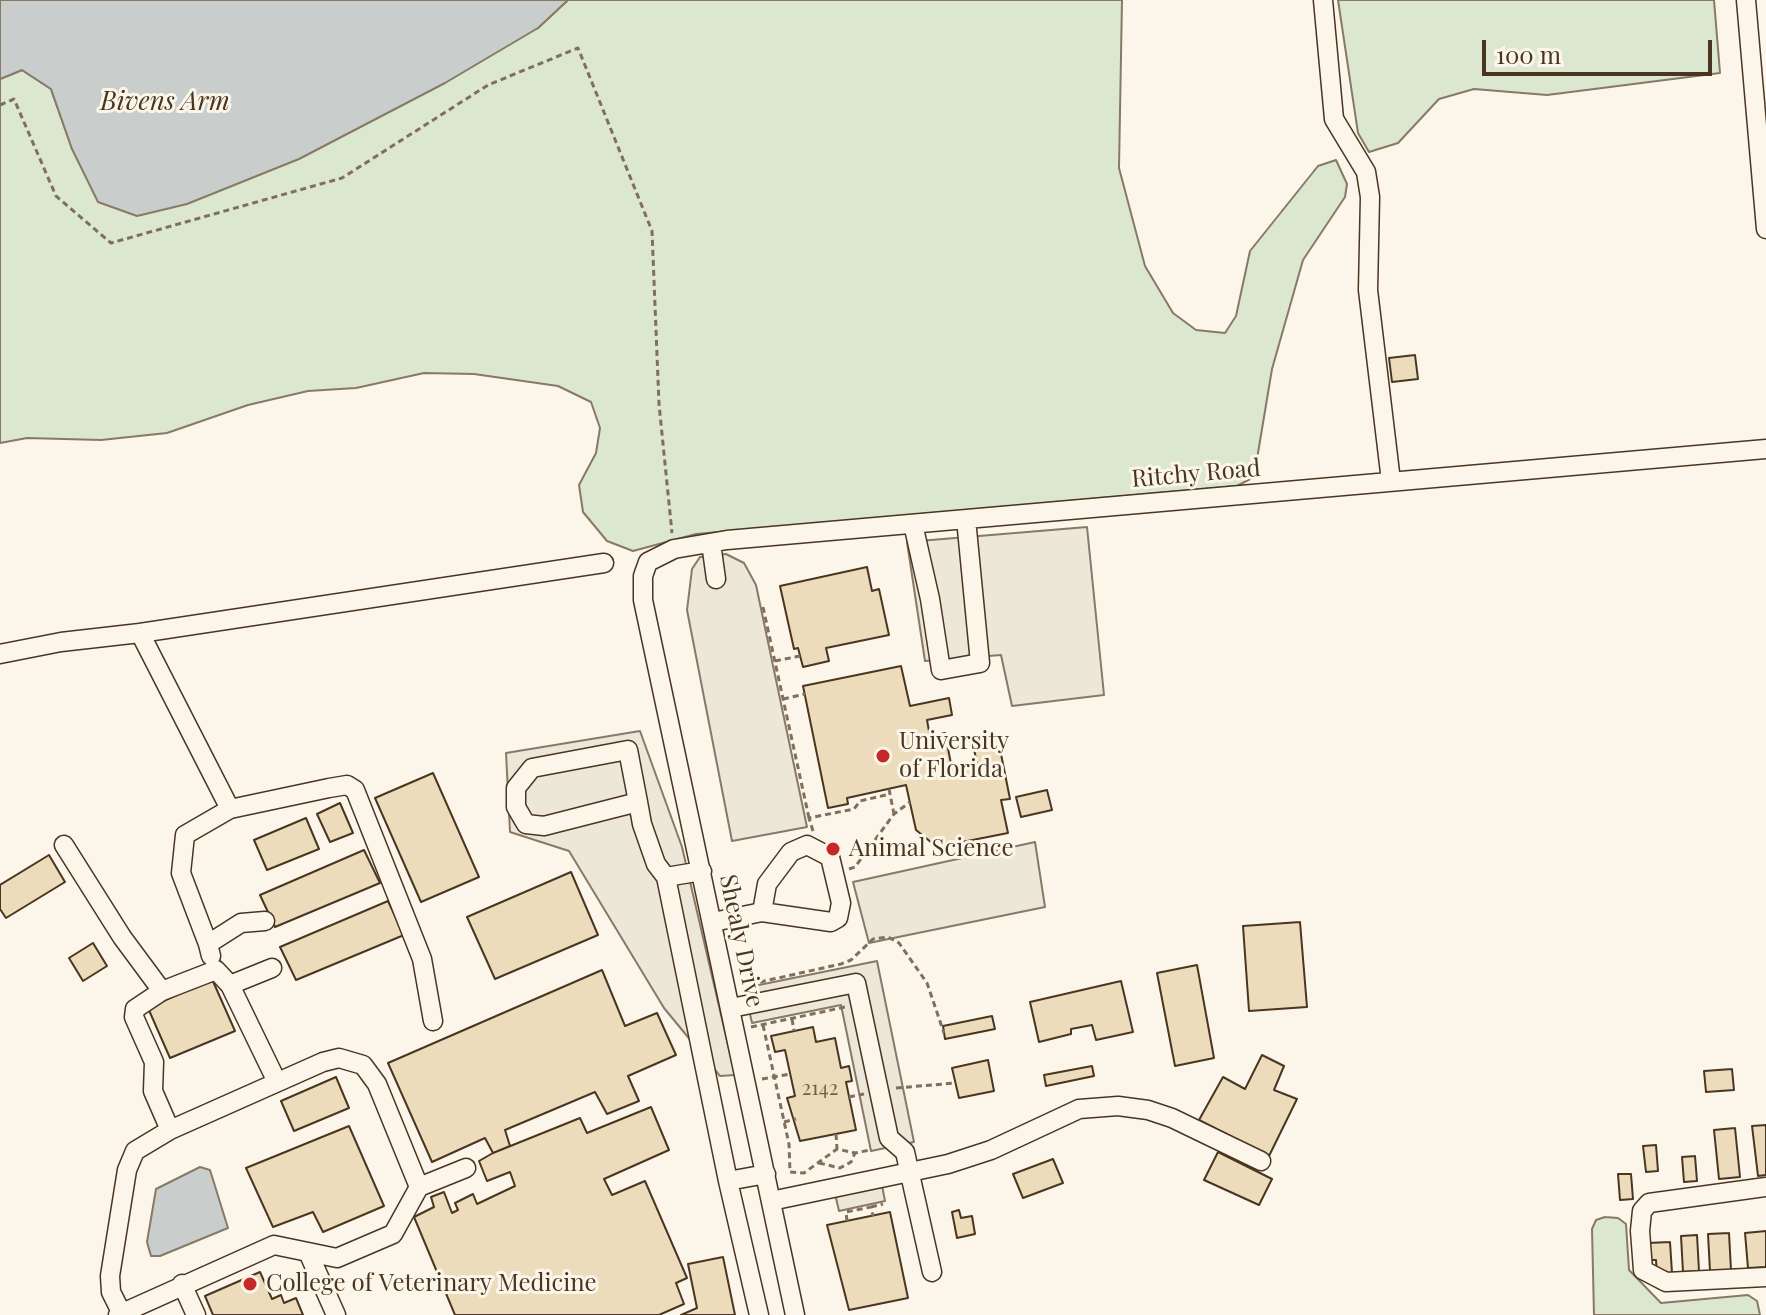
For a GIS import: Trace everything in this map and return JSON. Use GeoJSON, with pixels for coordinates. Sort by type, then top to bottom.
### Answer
{"type":"FeatureCollection","features":[{"type":"Feature","properties":{"kind":"street"},"geometry":{"type":"LineString","coordinates":[[1323,0],[1334,119],[1366,172],[1370,197],[1368,290],[1391,481]]}},
{"type":"Feature","properties":{"kind":"street"},"geometry":{"type":"LineString","coordinates":[[1746,0],[1766,229]]}},
{"type":"Feature","properties":{"kind":"street","name":"Ritchy Road"},"geometry":{"type":"LineString","coordinates":[[643,576],[648,562],[674,549],[711,543],[1766,449]]}},
{"type":"Feature","properties":{"kind":"street"},"geometry":{"type":"LineString","coordinates":[[913,524],[930,599],[941,670],[980,663],[966,519]]}},
{"type":"Feature","properties":{"kind":"street"},"geometry":{"type":"LineString","coordinates":[[711,543],[716,579]]}},
{"type":"Feature","properties":{"kind":"street"},"geometry":{"type":"LineString","coordinates":[[0,654],[61,642],[140,633],[604,563]]}},
{"type":"Feature","properties":{"kind":"street","name":"Shealy Drive"},"geometry":{"type":"LineString","coordinates":[[643,576],[643,600],[795,1315]]}},
{"type":"Feature","properties":{"kind":"street"},"geometry":{"type":"LineString","coordinates":[[140,633],[230,809]]}},
{"type":"Feature","properties":{"kind":"street"},"geometry":{"type":"LineString","coordinates":[[638,802],[544,826],[526,824],[516,807],[516,788],[532,768],[628,750],[648,843],[666,877],[728,1181],[759,1315]]}},
{"type":"Feature","properties":{"kind":"street"},"geometry":{"type":"LineString","coordinates":[[277,1082],[230,985],[216,970],[181,873],[185,835],[230,809],[347,785],[355,790],[422,959],[433,1021]]}},
{"type":"Feature","properties":{"kind":"street"},"geometry":{"type":"LineString","coordinates":[[713,922],[762,912],[831,922],[838,918],[841,903],[830,857],[817,848],[793,840],[767,884],[762,912]]}},
{"type":"Feature","properties":{"kind":"street"},"geometry":{"type":"LineString","coordinates":[[64,845],[122,937],[162,991]]}},
{"type":"Feature","properties":{"kind":"street"},"geometry":{"type":"LineString","coordinates":[[666,877],[702,871]]}},
{"type":"Feature","properties":{"kind":"street"},"geometry":{"type":"LineString","coordinates":[[208,944],[241,923],[265,921]]}},
{"type":"Feature","properties":{"kind":"street"},"geometry":{"type":"LineString","coordinates":[[230,985],[272,968]]}},
{"type":"Feature","properties":{"kind":"street"},"geometry":{"type":"LineString","coordinates":[[170,1130],[153,1091],[154,1062],[134,1017],[135,1009],[162,991],[216,970]]}},
{"type":"Feature","properties":{"kind":"street"},"geometry":{"type":"LineString","coordinates":[[731,1008],[856,983],[889,1138],[905,1152],[932,1272]]}},
{"type":"Feature","properties":{"kind":"street"},"geometry":{"type":"LineString","coordinates":[[419,1187],[377,1084],[363,1065],[339,1058],[277,1082],[170,1130],[142,1144],[135,1151],[127,1170],[110,1284],[119,1314],[274,1245],[337,1258],[393,1234],[419,1187],[466,1168]]}},
{"type":"Feature","properties":{"kind":"street"},"geometry":{"type":"LineString","coordinates":[[771,1201],[910,1172],[991,1150],[1079,1109],[1118,1106],[1172,1118],[1261,1161]]}},
{"type":"Feature","properties":{"kind":"street"},"geometry":{"type":"LineString","coordinates":[[728,1181],[766,1174]]}},
{"type":"Feature","properties":{"kind":"street"},"geometry":{"type":"LineString","coordinates":[[1766,1187],[1649,1203],[1642,1211],[1640,1231],[1643,1270],[1666,1282],[1766,1277]]}},
{"type":"Feature","properties":{"kind":"street"},"geometry":{"type":"LineString","coordinates":[[308,1252],[336,1315]]}},
{"type":"Feature","properties":{"kind":"street"},"geometry":{"type":"LineString","coordinates":[[182,1284],[196,1315]]}},
{"type":"Feature","properties":{"kind":"path"},"geometry":{"type":"LineString","coordinates":[[0,105],[14,99],[56,196],[111,243],[342,178],[488,85],[578,48],[652,231],[659,404],[674,549]]}},
{"type":"Feature","properties":{"kind":"path"},"geometry":{"type":"LineString","coordinates":[[763,607],[815,834]]}},
{"type":"Feature","properties":{"kind":"path"},"geometry":{"type":"LineString","coordinates":[[775,661],[800,656]]}},
{"type":"Feature","properties":{"kind":"path"},"geometry":{"type":"LineString","coordinates":[[783,699],[805,694]]}},
{"type":"Feature","properties":{"kind":"path"},"geometry":{"type":"LineString","coordinates":[[809,818],[854,809],[860,801],[890,791],[894,814]]}},
{"type":"Feature","properties":{"kind":"path"},"geometry":{"type":"LineString","coordinates":[[844,870],[855,867],[894,814],[910,802]]}},
{"type":"Feature","properties":{"kind":"path"},"geometry":{"type":"LineString","coordinates":[[746,1029],[849,1006]]}},
{"type":"Feature","properties":{"kind":"path"},"geometry":{"type":"LineString","coordinates":[[792,1019],[794,1031]]}},
{"type":"Feature","properties":{"kind":"path"},"geometry":{"type":"LineString","coordinates":[[763,1025],[789,1144],[790,1172],[799,1175],[837,1149]]}},
{"type":"Feature","properties":{"kind":"path"},"geometry":{"type":"LineString","coordinates":[[757,1080],[790,1074]]}},
{"type":"Feature","properties":{"kind":"path"},"geometry":{"type":"LineString","coordinates":[[902,1087],[956,1083]]}},
{"type":"Feature","properties":{"kind":"path"},"geometry":{"type":"LineString","coordinates":[[849,1097],[858,1095]]}},
{"type":"Feature","properties":{"kind":"path"},"geometry":{"type":"LineString","coordinates":[[782,1122],[796,1119]]}},
{"type":"Feature","properties":{"kind":"path"},"geometry":{"type":"LineString","coordinates":[[836,1134],[837,1149]]}},
{"type":"Feature","properties":{"kind":"path"},"geometry":{"type":"LineString","coordinates":[[837,1149],[855,1153],[870,1150]]}},
{"type":"Feature","properties":{"kind":"path"},"geometry":{"type":"LineString","coordinates":[[819,1163],[840,1168],[851,1162],[855,1153]]}},
{"type":"Feature","properties":{"kind":"path"},"geometry":{"type":"LineString","coordinates":[[847,1221],[846,1212],[883,1204]]}},
{"type":"Feature","properties":{"kind":"path"},"geometry":{"type":"LineString","coordinates":[[871,1207],[873,1216]]}},
{"type":"Feature","properties":{"kind":"green space"},"geometry":{"type":"Polygon","coordinates":[[[568,0],[1122,0],[1119,168],[1145,266],[1173,313],[1196,330],[1225,333],[1236,316],[1250,251],[1318,166],[1336,160],[1347,184],[1345,197],[1303,260],[1272,369],[1254,477],[1237,486],[696,534],[633,551],[607,541],[583,512],[579,485],[596,453],[600,428],[591,402],[558,386],[474,374],[424,373],[356,388],[308,391],[248,405],[167,433],[101,440],[27,438],[0,443],[0,79],[22,70],[51,89],[72,149],[538,28],[568,0]]]}},
{"type":"Feature","properties":{"kind":"green space"},"geometry":{"type":"Polygon","coordinates":[[[1338,0],[1714,0],[1720,73],[1547,95],[1474,89],[1439,99],[1398,143],[1369,152],[1358,133],[1338,0]]]}},
{"type":"Feature","properties":{"kind":"green space"},"geometry":{"type":"Polygon","coordinates":[[[1618,1218],[1626,1224],[1629,1270],[1661,1303],[1748,1295],[1757,1301],[1760,1315],[1594,1315],[1592,1229],[1596,1220],[1618,1218]]]}},
{"type":"Feature","properties":{"kind":"shaded area"},"geometry":{"type":"Polygon","coordinates":[[[1087,527],[1104,695],[1012,706],[1001,655],[925,661],[907,542],[1087,527]]]}},
{"type":"Feature","properties":{"kind":"shaded area"},"geometry":{"type":"Polygon","coordinates":[[[726,554],[744,563],[756,585],[807,827],[732,841],[687,610],[692,569],[700,557],[726,554]]]}},
{"type":"Feature","properties":{"kind":"shaded area"},"geometry":{"type":"Polygon","coordinates":[[[640,731],[682,847],[735,1075],[720,1076],[664,1008],[569,851],[510,832],[506,753],[640,731]]]}},
{"type":"Feature","properties":{"kind":"shaded area"},"geometry":{"type":"Polygon","coordinates":[[[1035,842],[1045,907],[869,943],[853,882],[1035,842]]]}},
{"type":"Feature","properties":{"kind":"shaded area"},"geometry":{"type":"Polygon","coordinates":[[[877,961],[914,1142],[871,1151],[841,1005],[752,1023],[744,988],[877,961]]]}},
{"type":"Feature","properties":{"kind":"shaded area"},"geometry":{"type":"Polygon","coordinates":[[[880,1175],[885,1201],[839,1211],[833,1185],[880,1175]]]}},
{"type":"Feature","properties":{"kind":"water","name":"Bivens Arm"},"geometry":{"type":"Polygon","coordinates":[[[0,0],[568,0],[538,28],[445,83],[299,159],[187,204],[137,216],[98,202],[72,149],[51,89],[22,70],[0,79],[0,0]]]}},
{"type":"Feature","properties":{"kind":"water"},"geometry":{"type":"Polygon","coordinates":[[[200,1167],[210,1170],[228,1228],[160,1256],[151,1256],[147,1242],[156,1189],[200,1167]]]}},
{"type":"Feature","properties":{"kind":"building"},"geometry":{"type":"Polygon","coordinates":[[[1415,355],[1418,379],[1392,382],[1389,358],[1415,355]]]}},
{"type":"Feature","properties":{"kind":"building"},"geometry":{"type":"Polygon","coordinates":[[[867,567],[872,591],[879,589],[889,635],[826,648],[829,661],[803,667],[798,648],[794,649],[780,586],[867,567]]]}},
{"type":"Feature","properties":{"kind":"building"},"geometry":{"type":"Polygon","coordinates":[[[901,666],[910,706],[949,698],[952,715],[927,720],[930,737],[945,733],[952,769],[977,764],[973,744],[998,739],[1010,799],[1001,800],[1008,833],[937,847],[916,830],[906,785],[847,798],[848,804],[828,808],[803,686],[901,666]]]}},
{"type":"Feature","properties":{"kind":"building"},"geometry":{"type":"Polygon","coordinates":[[[433,773],[479,877],[421,902],[375,798],[433,773]]]}},
{"type":"Feature","properties":{"kind":"building"},"geometry":{"type":"Polygon","coordinates":[[[1047,790],[1052,810],[1021,817],[1016,797],[1047,790]]]}},
{"type":"Feature","properties":{"kind":"building"},"geometry":{"type":"Polygon","coordinates":[[[340,803],[353,833],[330,842],[317,814],[340,803]]]}},
{"type":"Feature","properties":{"kind":"building"},"geometry":{"type":"Polygon","coordinates":[[[306,818],[319,849],[267,870],[254,840],[306,818]]]}},
{"type":"Feature","properties":{"kind":"building"},"geometry":{"type":"Polygon","coordinates":[[[364,850],[380,883],[275,927],[260,895],[364,850]]]}},
{"type":"Feature","properties":{"kind":"building"},"geometry":{"type":"Polygon","coordinates":[[[49,855],[65,882],[6,918],[0,909],[0,885],[49,855]]]}},
{"type":"Feature","properties":{"kind":"building"},"geometry":{"type":"Polygon","coordinates":[[[571,872],[598,935],[495,979],[467,917],[571,872]]]}},
{"type":"Feature","properties":{"kind":"building"},"geometry":{"type":"Polygon","coordinates":[[[388,901],[404,935],[296,980],[280,947],[388,901]]]}},
{"type":"Feature","properties":{"kind":"building"},"geometry":{"type":"Polygon","coordinates":[[[1300,922],[1307,1007],[1249,1011],[1243,926],[1300,922]]]}},
{"type":"Feature","properties":{"kind":"building"},"geometry":{"type":"Polygon","coordinates":[[[93,943],[107,966],[83,981],[69,958],[93,943]]]}},
{"type":"Feature","properties":{"kind":"building"},"geometry":{"type":"Polygon","coordinates":[[[1197,965],[1214,1058],[1175,1066],[1157,973],[1197,965]]]}},
{"type":"Feature","properties":{"kind":"building"},"geometry":{"type":"Polygon","coordinates":[[[602,970],[625,1026],[657,1013],[676,1055],[628,1076],[639,1101],[607,1114],[595,1092],[505,1130],[510,1146],[493,1153],[485,1138],[432,1162],[388,1063],[602,970]]]}},
{"type":"Feature","properties":{"kind":"building"},"geometry":{"type":"Polygon","coordinates":[[[212,979],[235,1031],[170,1058],[148,1008],[212,979]]]}},
{"type":"Feature","properties":{"kind":"building"},"geometry":{"type":"Polygon","coordinates":[[[1121,981],[1133,1032],[1096,1040],[1092,1025],[1071,1029],[1071,1034],[1039,1042],[1030,1002],[1121,981]]]}},
{"type":"Feature","properties":{"kind":"building"},"geometry":{"type":"Polygon","coordinates":[[[992,1016],[995,1029],[945,1039],[943,1026],[992,1016]]]}},
{"type":"Feature","properties":{"kind":"building"},"geometry":{"type":"Polygon","coordinates":[[[813,1027],[816,1042],[835,1038],[841,1068],[849,1066],[852,1081],[846,1082],[856,1130],[800,1141],[787,1098],[795,1096],[785,1050],[775,1052],[771,1036],[813,1027]]]}},
{"type":"Feature","properties":{"kind":"building"},"geometry":{"type":"Polygon","coordinates":[[[1262,1055],[1284,1066],[1274,1090],[1297,1099],[1269,1156],[1199,1120],[1223,1077],[1245,1089],[1262,1055]]]}},
{"type":"Feature","properties":{"kind":"building"},"geometry":{"type":"Polygon","coordinates":[[[988,1060],[994,1091],[959,1098],[952,1068],[988,1060]]]}},
{"type":"Feature","properties":{"kind":"building"},"geometry":{"type":"Polygon","coordinates":[[[1092,1066],[1094,1076],[1046,1086],[1044,1075],[1092,1066]]]}},
{"type":"Feature","properties":{"kind":"building"},"geometry":{"type":"Polygon","coordinates":[[[1732,1069],[1734,1090],[1706,1092],[1704,1071],[1732,1069]]]}},
{"type":"Feature","properties":{"kind":"building"},"geometry":{"type":"Polygon","coordinates":[[[336,1077],[349,1108],[294,1131],[281,1101],[336,1077]]]}},
{"type":"Feature","properties":{"kind":"building"},"geometry":{"type":"Polygon","coordinates":[[[651,1107],[669,1150],[604,1179],[612,1195],[645,1181],[687,1278],[676,1283],[684,1304],[659,1315],[455,1315],[414,1217],[434,1207],[431,1197],[444,1192],[452,1213],[458,1210],[455,1203],[473,1194],[477,1204],[515,1186],[510,1172],[487,1181],[479,1161],[493,1153],[580,1118],[587,1133],[651,1107]]]}},
{"type":"Feature","properties":{"kind":"building"},"geometry":{"type":"Polygon","coordinates":[[[1766,1125],[1766,1175],[1758,1176],[1752,1126],[1766,1125]]]}},
{"type":"Feature","properties":{"kind":"building"},"geometry":{"type":"Polygon","coordinates":[[[349,1126],[384,1206],[323,1232],[313,1212],[273,1227],[246,1168],[349,1126]]]}},
{"type":"Feature","properties":{"kind":"building"},"geometry":{"type":"Polygon","coordinates":[[[1735,1128],[1740,1177],[1719,1179],[1714,1130],[1735,1128]]]}},
{"type":"Feature","properties":{"kind":"building"},"geometry":{"type":"Polygon","coordinates":[[[1656,1145],[1658,1171],[1646,1172],[1643,1146],[1656,1145]]]}},
{"type":"Feature","properties":{"kind":"building"},"geometry":{"type":"Polygon","coordinates":[[[1218,1152],[1272,1179],[1259,1205],[1204,1180],[1218,1152]]]}},
{"type":"Feature","properties":{"kind":"building"},"geometry":{"type":"Polygon","coordinates":[[[1695,1156],[1697,1181],[1684,1182],[1682,1157],[1695,1156]]]}},
{"type":"Feature","properties":{"kind":"building"},"geometry":{"type":"Polygon","coordinates":[[[1053,1159],[1063,1183],[1023,1198],[1013,1174],[1053,1159]]]}},
{"type":"Feature","properties":{"kind":"building"},"geometry":{"type":"Polygon","coordinates":[[[1618,1174],[1631,1174],[1633,1199],[1620,1200],[1618,1174]]]}},
{"type":"Feature","properties":{"kind":"building"},"geometry":{"type":"Polygon","coordinates":[[[959,1210],[961,1218],[972,1216],[975,1234],[957,1238],[952,1212],[959,1210]]]}},
{"type":"Feature","properties":{"kind":"building"},"geometry":{"type":"Polygon","coordinates":[[[890,1212],[908,1298],[849,1310],[827,1225],[890,1212]]]}},
{"type":"Feature","properties":{"kind":"building"},"geometry":{"type":"Polygon","coordinates":[[[1766,1231],[1766,1267],[1748,1268],[1745,1233],[1766,1231]]]}},
{"type":"Feature","properties":{"kind":"building"},"geometry":{"type":"Polygon","coordinates":[[[1729,1233],[1731,1270],[1710,1271],[1708,1234],[1729,1233]]]}},
{"type":"Feature","properties":{"kind":"building"},"geometry":{"type":"Polygon","coordinates":[[[1697,1235],[1699,1271],[1683,1272],[1681,1236],[1697,1235]]]}},
{"type":"Feature","properties":{"kind":"building"},"geometry":{"type":"Polygon","coordinates":[[[1670,1242],[1672,1273],[1657,1274],[1656,1260],[1649,1260],[1648,1243],[1670,1242]]]}},
{"type":"Feature","properties":{"kind":"building"},"geometry":{"type":"Polygon","coordinates":[[[723,1257],[735,1315],[681,1315],[697,1308],[688,1264],[723,1257]]]}},
{"type":"Feature","properties":{"kind":"building","name":"College of Veterinary Medicine"},"geometry":{"type":"Polygon","coordinates":[[[260,1272],[272,1299],[281,1295],[284,1303],[296,1298],[303,1315],[213,1315],[205,1296],[260,1272]]]}},
{"type":"Feature","properties":{"kind":"place","name":"University of Florida"},"geometry":{"type":"Point","coordinates":[883,756]}},
{"type":"Feature","properties":{"kind":"place","name":"Animal Science"},"geometry":{"type":"Point","coordinates":[833,849]}},
{"type":"Feature","properties":{"kind":"place","name":"College of Veterinary Medicine"},"geometry":{"type":"Point","coordinates":[250,1284]}}]}
